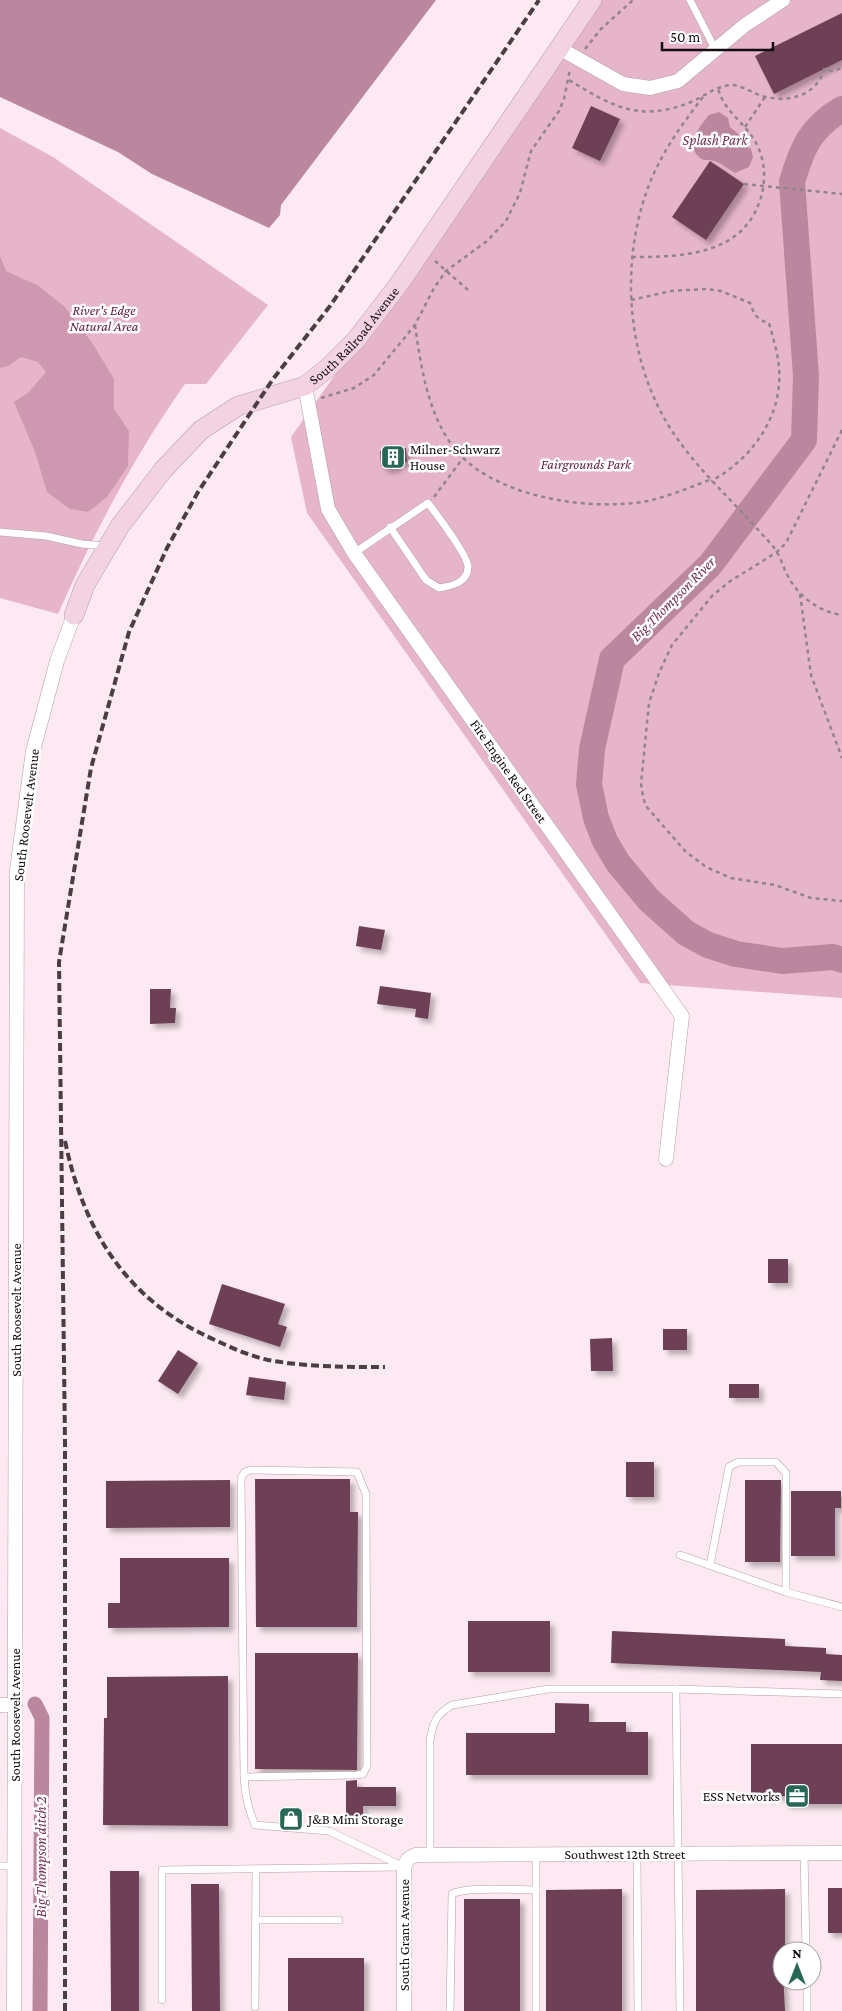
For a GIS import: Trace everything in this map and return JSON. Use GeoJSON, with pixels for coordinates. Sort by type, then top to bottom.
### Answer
{"type":"FeatureCollection","features":[{"type":"Feature","properties":{"kind":"street","name":"South Railroad Avenue"},"geometry":{"type":"LineString","coordinates":[[74,615],[85,585],[108,546],[163,470],[201,430],[238,406],[306,393],[356,340],[422,250],[592,0]]}},
{"type":"Feature","properties":{"kind":"street"},"geometry":{"type":"LineString","coordinates":[[559,48],[623,84],[650,88],[678,81],[745,25],[783,0]]}},
{"type":"Feature","properties":{"kind":"street","name":"Fire Engine Red Street"},"geometry":{"type":"LineString","coordinates":[[306,393],[328,509],[354,553],[682,1016],[666,1159]]}},
{"type":"Feature","properties":{"kind":"street","name":"South Roosevelt Avenue"},"geometry":{"type":"LineString","coordinates":[[14,2011],[17,870],[33,751],[57,661],[74,615]]}},
{"type":"Feature","properties":{"kind":"street"},"geometry":{"type":"LineString","coordinates":[[0,1705],[15,1705]]}},
{"type":"Feature","properties":{"kind":"street","name":"Southwest 12th Street"},"geometry":{"type":"LineString","coordinates":[[406,1863],[415,1856],[430,1854],[842,1853]]}},
{"type":"Feature","properties":{"kind":"street","name":"South Grant Avenue"},"geometry":{"type":"LineString","coordinates":[[404,2011],[406,1863]]}},
{"type":"Feature","properties":{"kind":"lane"},"geometry":{"type":"LineString","coordinates":[[690,0],[715,49]]}},
{"type":"Feature","properties":{"kind":"lane"},"geometry":{"type":"LineString","coordinates":[[354,553],[390,528],[428,503],[455,542],[468,566],[465,577],[454,586],[439,588],[426,580],[390,528]]}},
{"type":"Feature","properties":{"kind":"lane"},"geometry":{"type":"LineString","coordinates":[[0,532],[46,536],[82,544],[108,546]]}},
{"type":"Feature","properties":{"kind":"lane"},"geometry":{"type":"LineString","coordinates":[[710,1565],[729,1467],[738,1462],[776,1462],[786,1473],[786,1592]]}},
{"type":"Feature","properties":{"kind":"lane"},"geometry":{"type":"LineString","coordinates":[[244,1777],[357,1776],[363,1774],[367,1766],[366,1494],[357,1472],[251,1470],[245,1472],[241,1478],[244,1777],[248,1809],[255,1825],[329,1830],[406,1863]]}},
{"type":"Feature","properties":{"kind":"lane"},"geometry":{"type":"LineString","coordinates":[[680,1555],[786,1592],[842,1607]]}},
{"type":"Feature","properties":{"kind":"lane"},"geometry":{"type":"LineString","coordinates":[[430,1854],[430,1740],[433,1723],[440,1713],[452,1705],[548,1689],[842,1694]]}},
{"type":"Feature","properties":{"kind":"lane"},"geometry":{"type":"LineString","coordinates":[[676,1690],[680,2011]]}},
{"type":"Feature","properties":{"kind":"lane"},"geometry":{"type":"LineString","coordinates":[[804,1853],[806,1941]]}},
{"type":"Feature","properties":{"kind":"lane"},"geometry":{"type":"LineString","coordinates":[[536,1854],[536,2011]]}},
{"type":"Feature","properties":{"kind":"lane"},"geometry":{"type":"LineString","coordinates":[[637,1854],[638,2011]]}},
{"type":"Feature","properties":{"kind":"lane"},"geometry":{"type":"LineString","coordinates":[[162,2000],[162,1870],[256,1869],[406,1863]]}},
{"type":"Feature","properties":{"kind":"lane"},"geometry":{"type":"LineString","coordinates":[[0,1866],[15,1866]]}},
{"type":"Feature","properties":{"kind":"lane"},"geometry":{"type":"LineString","coordinates":[[255,2007],[256,1869]]}},
{"type":"Feature","properties":{"kind":"lane"},"geometry":{"type":"LineString","coordinates":[[450,2011],[452,1894],[457,1891],[470,1890],[536,1890]]}},
{"type":"Feature","properties":{"kind":"lane"},"geometry":{"type":"LineString","coordinates":[[256,1920],[339,1920]]}},
{"type":"Feature","properties":{"kind":"lane"},"geometry":{"type":"LineString","coordinates":[[807,1991],[807,2011]]}},
{"type":"Feature","properties":{"kind":"path"},"geometry":{"type":"LineString","coordinates":[[306,393],[339,394],[361,385],[374,375],[415,325],[434,288],[446,271],[487,241],[506,221],[520,193],[525,167],[531,151],[559,111],[569,80],[570,70],[597,33],[633,0]]}},
{"type":"Feature","properties":{"kind":"path"},"geometry":{"type":"LineString","coordinates":[[569,80],[612,105],[641,111],[673,108],[702,97],[718,88],[735,85],[765,97],[786,99],[804,94],[818,84],[824,69],[832,71],[842,68]]}},
{"type":"Feature","properties":{"kind":"path"},"geometry":{"type":"LineString","coordinates":[[632,258],[694,253],[726,243],[740,233],[758,208],[763,185],[760,154],[754,139],[722,102],[718,88]]}},
{"type":"Feature","properties":{"kind":"path"},"geometry":{"type":"LineString","coordinates":[[702,97],[673,137],[651,180],[640,214],[632,258],[631,300],[640,353],[657,403],[671,430],[710,480],[729,497],[777,552],[789,579],[800,592],[826,613],[842,615]]}},
{"type":"Feature","properties":{"kind":"path"},"geometry":{"type":"LineString","coordinates":[[745,128],[765,97]]}},
{"type":"Feature","properties":{"kind":"path"},"geometry":{"type":"LineString","coordinates":[[744,184],[842,194]]}},
{"type":"Feature","properties":{"kind":"path"},"geometry":{"type":"LineString","coordinates":[[422,250],[468,290]]}},
{"type":"Feature","properties":{"kind":"path"},"geometry":{"type":"LineString","coordinates":[[415,325],[423,374],[433,412],[453,446],[463,458],[485,475],[515,488],[559,500],[615,504],[647,501],[710,480],[750,451],[764,432],[772,415],[778,390],[779,370],[769,323],[760,320],[754,314],[750,303],[715,290],[671,291],[631,300]]}},
{"type":"Feature","properties":{"kind":"path"},"geometry":{"type":"LineString","coordinates":[[842,430],[792,532],[777,552],[729,582],[712,596],[672,645],[658,673],[649,703],[641,784],[646,806],[685,851],[706,867],[732,878],[776,885],[811,898],[842,902]]}},
{"type":"Feature","properties":{"kind":"path"},"geometry":{"type":"LineString","coordinates":[[428,503],[463,458]]}},
{"type":"Feature","properties":{"kind":"path"},"geometry":{"type":"LineString","coordinates":[[800,592],[811,675],[842,758]]}},
{"type":"Feature","properties":{"kind":"green space","name":"Fairgrounds Park"},"geometry":{"type":"Polygon","coordinates":[[[600,0],[842,0],[842,998],[640,983],[307,513],[291,437],[600,0]]]}},
{"type":"Feature","properties":{"kind":"green space","name":"River's Edge Natural Area"},"geometry":{"type":"Polygon","coordinates":[[[0,128],[53,157],[268,305],[206,384],[185,384],[166,411],[116,496],[58,614],[0,598],[0,128]]]}},
{"type":"Feature","properties":{"kind":"shaded area"},"geometry":{"type":"Polygon","coordinates":[[[0,256],[6,271],[37,285],[65,307],[93,344],[114,379],[114,409],[129,431],[128,466],[107,497],[88,512],[70,509],[47,492],[35,452],[14,402],[29,392],[46,372],[38,362],[21,357],[8,366],[0,368],[0,256]]]}},
{"type":"Feature","properties":{"kind":"water"},"geometry":{"type":"Polygon","coordinates":[[[0,0],[436,0],[281,205],[280,215],[269,228],[152,174],[118,152],[0,97],[0,0]]]}},
{"type":"Feature","properties":{"kind":"water","name":"Splash Park"},"geometry":{"type":"Polygon","coordinates":[[[719,112],[728,118],[730,127],[741,136],[742,143],[751,149],[753,157],[749,167],[735,173],[717,162],[701,159],[693,146],[695,135],[702,124],[709,115],[719,112]]]}},
{"type":"Feature","properties":{"kind":"building"},"geometry":{"type":"Polygon","coordinates":[[[842,13],[842,60],[774,94],[755,56],[842,13]]]}},
{"type":"Feature","properties":{"kind":"building"},"geometry":{"type":"Polygon","coordinates":[[[591,106],[620,119],[600,161],[572,148],[591,106]]]}},
{"type":"Feature","properties":{"kind":"building"},"geometry":{"type":"Polygon","coordinates":[[[710,161],[744,184],[706,240],[672,217],[710,161]]]}},
{"type":"Feature","properties":{"kind":"building","name":"Milner-Schwarz House"},"geometry":{"type":"Polygon","coordinates":[[[383,448],[406,448],[407,462],[397,463],[397,468],[385,469],[384,466],[381,466],[380,451],[383,451],[383,448]]]}},
{"type":"Feature","properties":{"kind":"building"},"geometry":{"type":"Polygon","coordinates":[[[359,926],[385,930],[381,950],[356,946],[359,926]]]}},
{"type":"Feature","properties":{"kind":"building"},"geometry":{"type":"Polygon","coordinates":[[[380,986],[431,993],[428,1019],[415,1017],[416,1009],[377,1004],[380,986]]]}},
{"type":"Feature","properties":{"kind":"building"},"geometry":{"type":"Polygon","coordinates":[[[150,989],[171,989],[170,1008],[176,1008],[175,1023],[150,1024],[150,989]]]}},
{"type":"Feature","properties":{"kind":"building"},"geometry":{"type":"Polygon","coordinates":[[[768,1259],[788,1259],[788,1283],[768,1283],[768,1259]]]}},
{"type":"Feature","properties":{"kind":"building"},"geometry":{"type":"Polygon","coordinates":[[[222,1284],[285,1304],[278,1324],[287,1327],[280,1347],[209,1324],[222,1284]]]}},
{"type":"Feature","properties":{"kind":"building"},"geometry":{"type":"Polygon","coordinates":[[[663,1329],[687,1329],[687,1350],[663,1350],[663,1329]]]}},
{"type":"Feature","properties":{"kind":"building"},"geometry":{"type":"Polygon","coordinates":[[[612,1338],[613,1371],[591,1371],[590,1339],[612,1338]]]}},
{"type":"Feature","properties":{"kind":"building"},"geometry":{"type":"Polygon","coordinates":[[[178,1350],[198,1363],[178,1394],[158,1381],[178,1350]]]}},
{"type":"Feature","properties":{"kind":"building"},"geometry":{"type":"Polygon","coordinates":[[[249,1377],[286,1382],[284,1400],[246,1395],[249,1377]]]}},
{"type":"Feature","properties":{"kind":"building"},"geometry":{"type":"Polygon","coordinates":[[[729,1384],[759,1384],[759,1398],[729,1398],[729,1384]]]}},
{"type":"Feature","properties":{"kind":"building"},"geometry":{"type":"Polygon","coordinates":[[[626,1462],[654,1462],[654,1497],[626,1497],[626,1462]]]}},
{"type":"Feature","properties":{"kind":"building"},"geometry":{"type":"Polygon","coordinates":[[[255,1479],[350,1479],[350,1512],[358,1512],[357,1627],[256,1627],[255,1479]]]}},
{"type":"Feature","properties":{"kind":"building"},"geometry":{"type":"Polygon","coordinates":[[[230,1480],[230,1527],[106,1528],[106,1481],[230,1480]]]}},
{"type":"Feature","properties":{"kind":"building"},"geometry":{"type":"Polygon","coordinates":[[[745,1480],[781,1480],[780,1562],[745,1562],[745,1480]]]}},
{"type":"Feature","properties":{"kind":"building"},"geometry":{"type":"Polygon","coordinates":[[[791,1491],[841,1491],[841,1508],[835,1508],[835,1556],[791,1556],[791,1491]]]}},
{"type":"Feature","properties":{"kind":"building"},"geometry":{"type":"Polygon","coordinates":[[[120,1558],[229,1558],[229,1627],[108,1628],[108,1603],[120,1603],[120,1558]]]}},
{"type":"Feature","properties":{"kind":"building"},"geometry":{"type":"Polygon","coordinates":[[[468,1621],[550,1621],[550,1672],[468,1672],[468,1621]]]}},
{"type":"Feature","properties":{"kind":"building"},"geometry":{"type":"Polygon","coordinates":[[[612,1631],[785,1639],[785,1646],[826,1648],[826,1654],[842,1655],[842,1681],[820,1680],[821,1672],[611,1663],[612,1631]]]}},
{"type":"Feature","properties":{"kind":"building"},"geometry":{"type":"Polygon","coordinates":[[[255,1653],[358,1653],[357,1770],[255,1769],[255,1653]]]}},
{"type":"Feature","properties":{"kind":"building"},"geometry":{"type":"Polygon","coordinates":[[[228,1676],[228,1826],[103,1825],[104,1718],[107,1718],[107,1677],[228,1676]]]}},
{"type":"Feature","properties":{"kind":"building"},"geometry":{"type":"Polygon","coordinates":[[[555,1703],[589,1704],[589,1722],[626,1722],[626,1732],[648,1732],[648,1775],[466,1775],[466,1733],[555,1733],[555,1703]]]}},
{"type":"Feature","properties":{"kind":"building"},"geometry":{"type":"Polygon","coordinates":[[[751,1744],[842,1744],[842,1804],[785,1804],[785,1796],[751,1796],[751,1744]]]}},
{"type":"Feature","properties":{"kind":"building"},"geometry":{"type":"Polygon","coordinates":[[[357,1780],[357,1787],[396,1787],[396,1806],[363,1806],[363,1816],[346,1816],[346,1781],[357,1780]]]}},
{"type":"Feature","properties":{"kind":"building"},"geometry":{"type":"Polygon","coordinates":[[[110,1871],[139,1871],[139,2011],[111,2011],[110,1871]]]}},
{"type":"Feature","properties":{"kind":"building"},"geometry":{"type":"Polygon","coordinates":[[[191,1884],[219,1884],[220,2011],[192,2011],[191,1884]]]}},
{"type":"Feature","properties":{"kind":"building"},"geometry":{"type":"Polygon","coordinates":[[[828,1888],[842,1888],[842,1933],[828,1933],[828,1888]]]}},
{"type":"Feature","properties":{"kind":"building"},"geometry":{"type":"Polygon","coordinates":[[[622,1889],[622,2011],[546,2011],[546,1890],[622,1889]]]}},
{"type":"Feature","properties":{"kind":"building"},"geometry":{"type":"Polygon","coordinates":[[[785,1889],[785,1941],[772,1941],[772,1991],[784,1991],[785,2011],[696,2011],[696,1890],[785,1889]]]}},
{"type":"Feature","properties":{"kind":"building"},"geometry":{"type":"Polygon","coordinates":[[[464,1899],[520,1899],[520,2011],[464,2011],[464,1899]]]}},
{"type":"Feature","properties":{"kind":"building"},"geometry":{"type":"Polygon","coordinates":[[[288,1958],[364,1958],[364,2011],[288,2011],[288,1958]]]}},
{"type":"Feature","properties":{"kind":"waterway","name":"Big Thompson River"},"geometry":{"type":"LineString","coordinates":[[842,109],[831,116],[815,131],[804,149],[792,182],[806,376],[804,440],[710,565],[612,659],[592,749],[589,784],[596,818],[605,841],[618,863],[649,900],[686,933],[708,945],[736,954],[782,961],[833,957],[842,960]]}},
{"type":"Feature","properties":{"kind":"waterway","name":"Big Thompson ditch 2"},"geometry":{"type":"LineString","coordinates":[[35,1704],[42,1718],[40,2011]]}},
{"type":"Feature","properties":{"kind":"railway"},"geometry":{"type":"LineString","coordinates":[[65,2011],[65,1442],[59,962],[91,768],[129,632],[167,548],[198,492],[273,379],[330,306],[539,0]]}},
{"type":"Feature","properties":{"kind":"railway"},"geometry":{"type":"LineString","coordinates":[[65,1141],[73,1174],[84,1205],[98,1234],[114,1260],[134,1284],[157,1305],[184,1324],[215,1340],[241,1352],[268,1360],[341,1367],[385,1367]]}},
{"type":"Feature","properties":{"kind":"place","name":"Milner-Schwarz House"},"geometry":{"type":"Point","coordinates":[393,457]}},
{"type":"Feature","properties":{"kind":"place","name":"ESS Networks"},"geometry":{"type":"Point","coordinates":[797,1796]}},
{"type":"Feature","properties":{"kind":"place","name":"J&B Mini Storage"},"geometry":{"type":"Point","coordinates":[291,1819]}}]}
